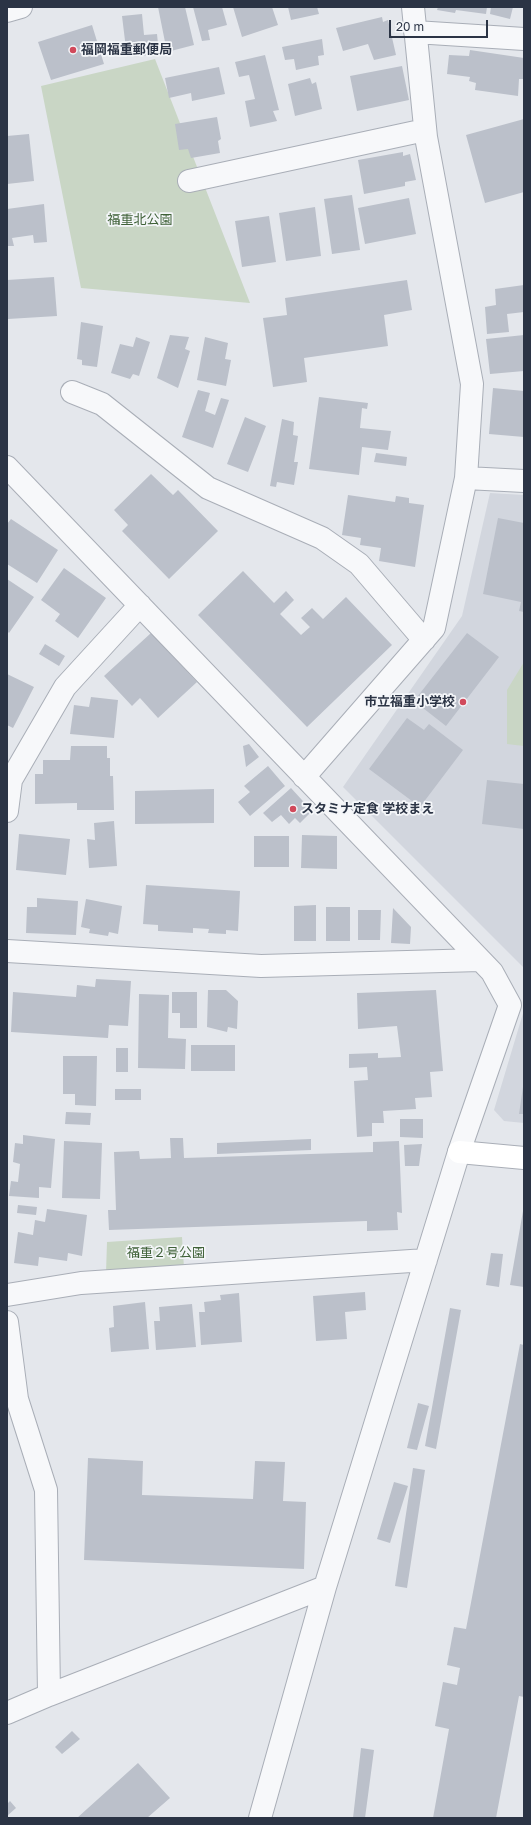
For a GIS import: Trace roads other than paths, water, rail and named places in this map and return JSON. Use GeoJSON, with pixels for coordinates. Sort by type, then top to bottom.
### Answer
{"type":"FeatureCollection","features":[{"type":"Feature","properties":{"kind":"street"},"geometry":{"type":"LineString","coordinates":[[7,11],[22,7]]}},
{"type":"Feature","properties":{"kind":"street"},"geometry":{"type":"LineString","coordinates":[[299,772],[434,628],[466,478],[472,384],[425,130],[413,7]]}},
{"type":"Feature","properties":{"kind":"street"},"geometry":{"type":"LineString","coordinates":[[415,32],[524,39]]}},
{"type":"Feature","properties":{"kind":"street"},"geometry":{"type":"LineString","coordinates":[[189,181],[425,130]]}},
{"type":"Feature","properties":{"kind":"street"},"geometry":{"type":"LineString","coordinates":[[72,392],[102,404],[208,488],[322,538],[359,564],[424,640]]}},
{"type":"Feature","properties":{"kind":"street"},"geometry":{"type":"LineString","coordinates":[[7,467],[492,972],[510,1005],[459,1152],[325,1587],[260,1818]]}},
{"type":"Feature","properties":{"kind":"street"},"geometry":{"type":"LineString","coordinates":[[466,478],[524,480]]}},
{"type":"Feature","properties":{"kind":"street"},"geometry":{"type":"LineString","coordinates":[[7,811],[11,780],[65,687],[140,605]]}},
{"type":"Feature","properties":{"kind":"street"},"geometry":{"type":"LineString","coordinates":[[7,951],[261,966],[480,960]]}},
{"type":"Feature","properties":{"kind":"street"},"geometry":{"type":"LineString","coordinates":[[459,1152],[524,1158]]}},
{"type":"Feature","properties":{"kind":"street"},"geometry":{"type":"LineString","coordinates":[[7,1295],[81,1283],[426,1260]]}},
{"type":"Feature","properties":{"kind":"street"},"geometry":{"type":"LineString","coordinates":[[7,1322],[12,1399],[46,1490],[50,1695]]}},
{"type":"Feature","properties":{"kind":"street"},"geometry":{"type":"LineString","coordinates":[[7,1713],[325,1587]]}},
{"type":"Feature","properties":{"kind":"place","name":"福岡福重郵便局"},"geometry":{"type":"Point","coordinates":[73,50]}},
{"type":"Feature","properties":{"kind":"place","name":"市立福重小学校"},"geometry":{"type":"Point","coordinates":[463,702]}},
{"type":"Feature","properties":{"kind":"place","name":"スタミナ定食 学校まえ"},"geometry":{"type":"Point","coordinates":[293,809]}},
{"type":"Feature","properties":{"kind":"park label","name":"福重北公園"},"geometry":{"type":"Point","coordinates":[140,220]}},
{"type":"Feature","properties":{"kind":"park label","name":"福重２号公園"},"geometry":{"type":"Point","coordinates":[166,1253]}}]}
